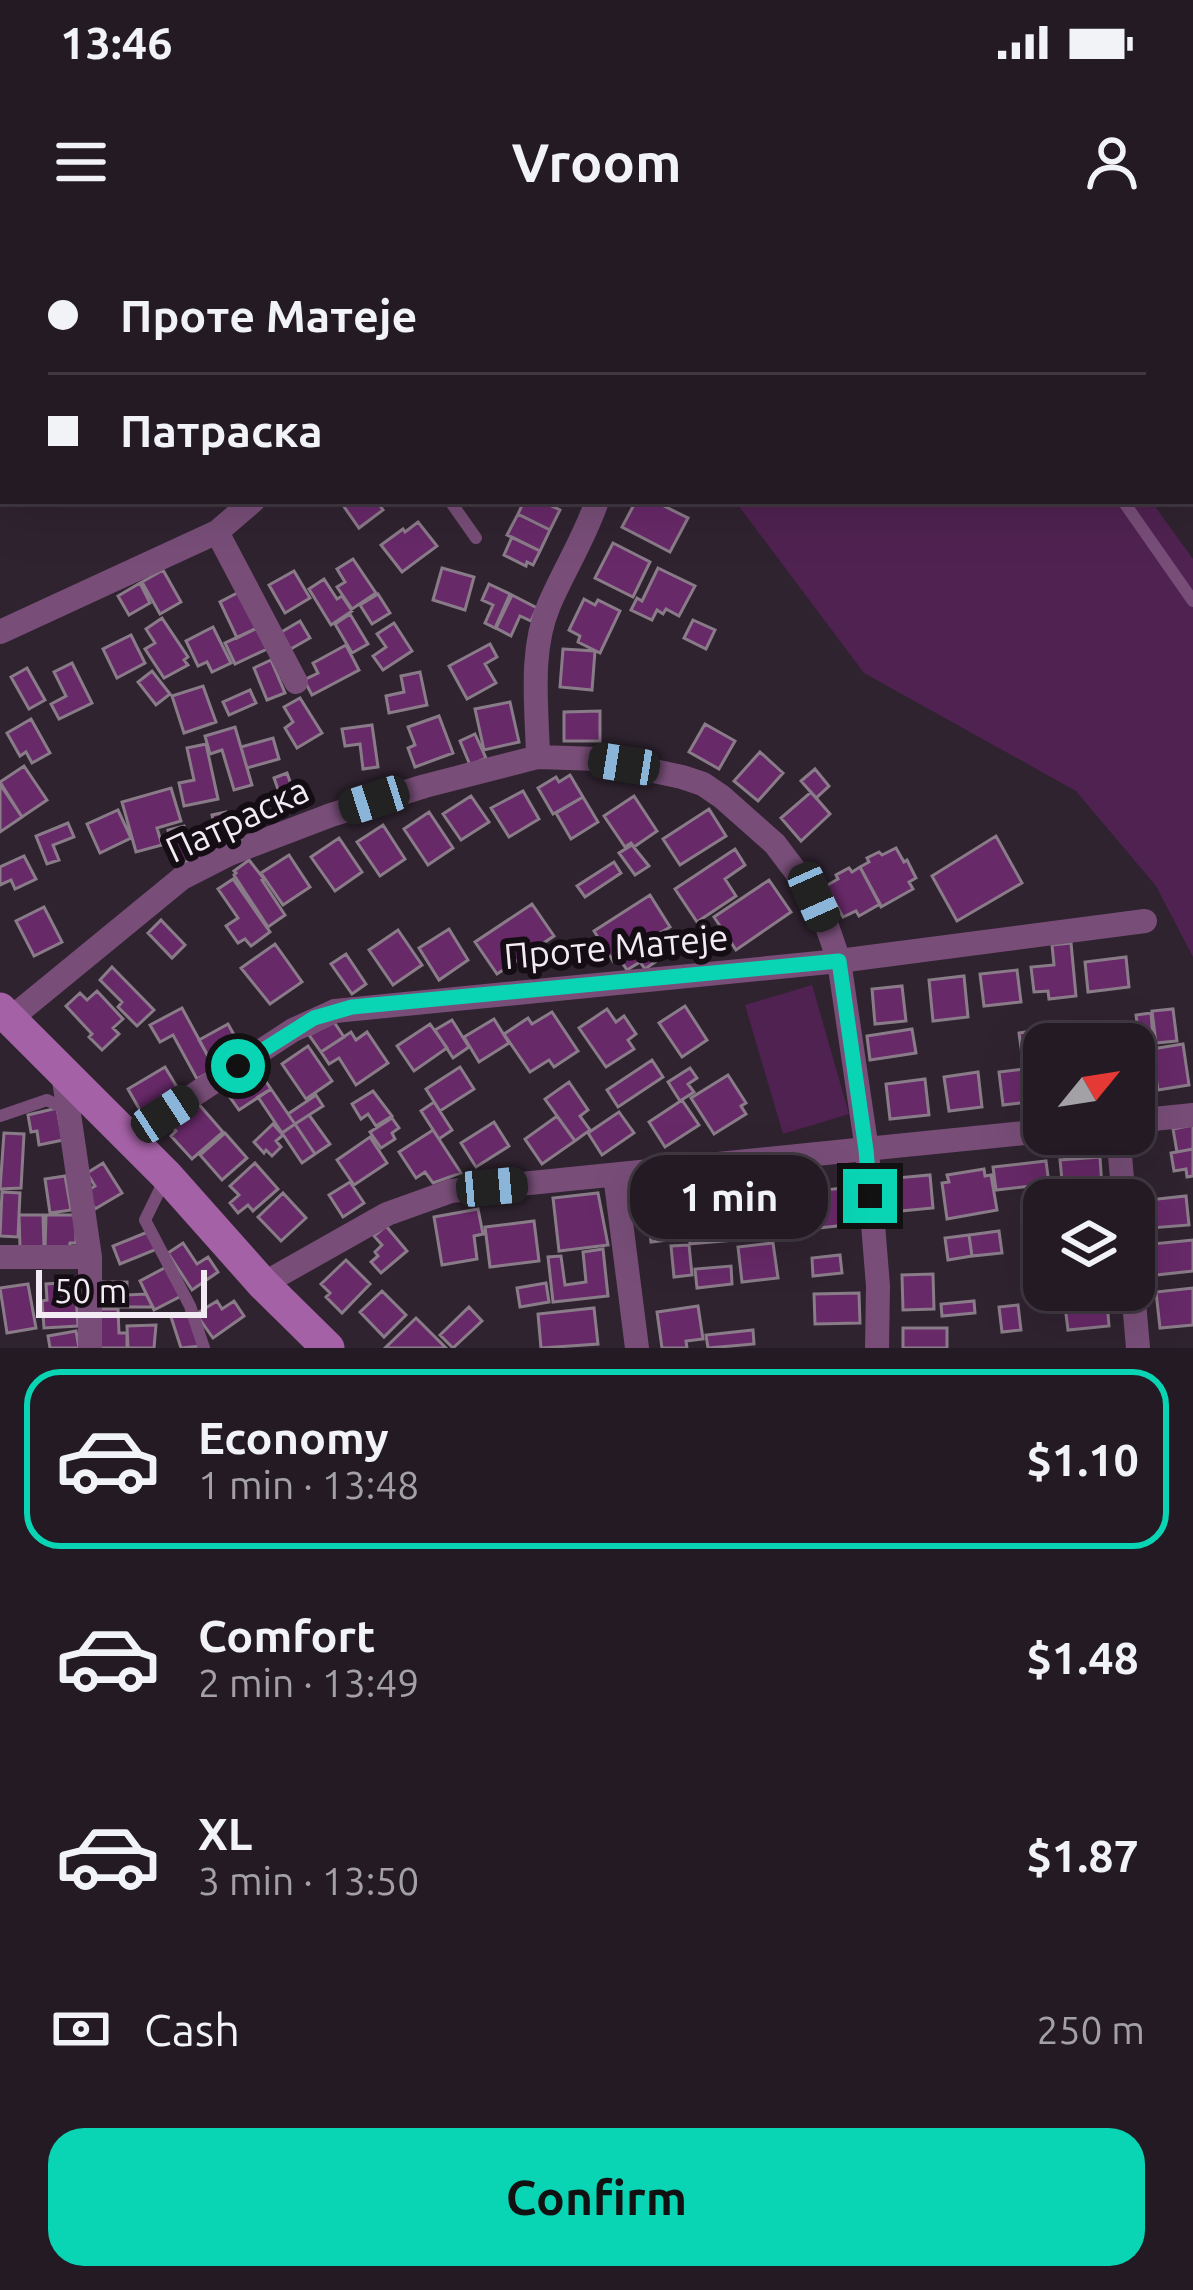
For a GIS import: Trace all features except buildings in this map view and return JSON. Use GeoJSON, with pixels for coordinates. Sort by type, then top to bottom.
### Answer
{"type":"FeatureCollection","features":[{"type":"Feature","properties":{"kind":"main road"},"geometry":{"type":"LineString","coordinates":[[3,1013],[167,1176],[262,1284],[328,1348]]}},
{"type":"Feature","properties":{"kind":"street"},"geometry":{"type":"LineString","coordinates":[[0,632],[217,532],[250,504]]}},
{"type":"Feature","properties":{"kind":"street"},"geometry":{"type":"LineString","coordinates":[[538,757],[539,638],[597,504]]}},
{"type":"Feature","properties":{"kind":"street"},"geometry":{"type":"LineString","coordinates":[[217,532],[296,682]]}},
{"type":"Feature","properties":{"kind":"street","name":"Патраска"},"geometry":{"type":"LineString","coordinates":[[3,1013],[182,878],[229,854],[374,800],[538,757],[598,759],[703,784],[740,811],[797,872],[814,897],[839,961],[866,1150],[878,1286],[878,1348]]}},
{"type":"Feature","properties":{"kind":"street","name":"Проте Матеје"},"geometry":{"type":"LineString","coordinates":[[128,1138],[293,1030],[335,1011],[839,961],[1145,921]]}},
{"type":"Feature","properties":{"kind":"street"},"geometry":{"type":"LineString","coordinates":[[63,1073],[90,1257],[90,1348]]}},
{"type":"Feature","properties":{"kind":"street"},"geometry":{"type":"LineString","coordinates":[[1155,1119],[1193,1115]]}},
{"type":"Feature","properties":{"kind":"street"},"geometry":{"type":"LineString","coordinates":[[262,1284],[387,1214],[451,1191],[1023,1133]]}},
{"type":"Feature","properties":{"kind":"street"},"geometry":{"type":"LineString","coordinates":[[615,1175],[637,1348]]}},
{"type":"Feature","properties":{"kind":"street"},"geometry":{"type":"LineString","coordinates":[[0,1257],[90,1257]]}},
{"type":"Feature","properties":{"kind":"street"},"geometry":{"type":"LineString","coordinates":[[1135,1311],[1138,1348]]}},
{"type":"Feature","properties":{"kind":"lane"},"geometry":{"type":"LineString","coordinates":[[452,504],[476,538]]}},
{"type":"Feature","properties":{"kind":"lane"},"geometry":{"type":"LineString","coordinates":[[1125,504],[1193,601]]}},
{"type":"Feature","properties":{"kind":"lane"},"geometry":{"type":"LineString","coordinates":[[0,1116],[47,1100],[68,1110]]}},
{"type":"Feature","properties":{"kind":"lane"},"geometry":{"type":"LineString","coordinates":[[167,1176],[145,1220],[190,1306],[204,1348]]}},
{"type":"Feature","properties":{"kind":"shaded area"},"geometry":{"type":"Polygon","coordinates":[[[737,504],[1153,504],[1193,559],[1193,957],[1156,886],[1076,791],[864,673],[737,504]]]}},
{"type":"Feature","properties":{"kind":"shaded area"},"geometry":{"type":"Polygon","coordinates":[[[812,985],[849,1114],[783,1134],[745,1005],[812,985]]]}},
{"type":"Feature","properties":{"kind":"route"},"geometry":{"type":"LineString","coordinates":[[238,1066],[314,1018],[352,1007],[839,961],[870,1196]]}}]}
